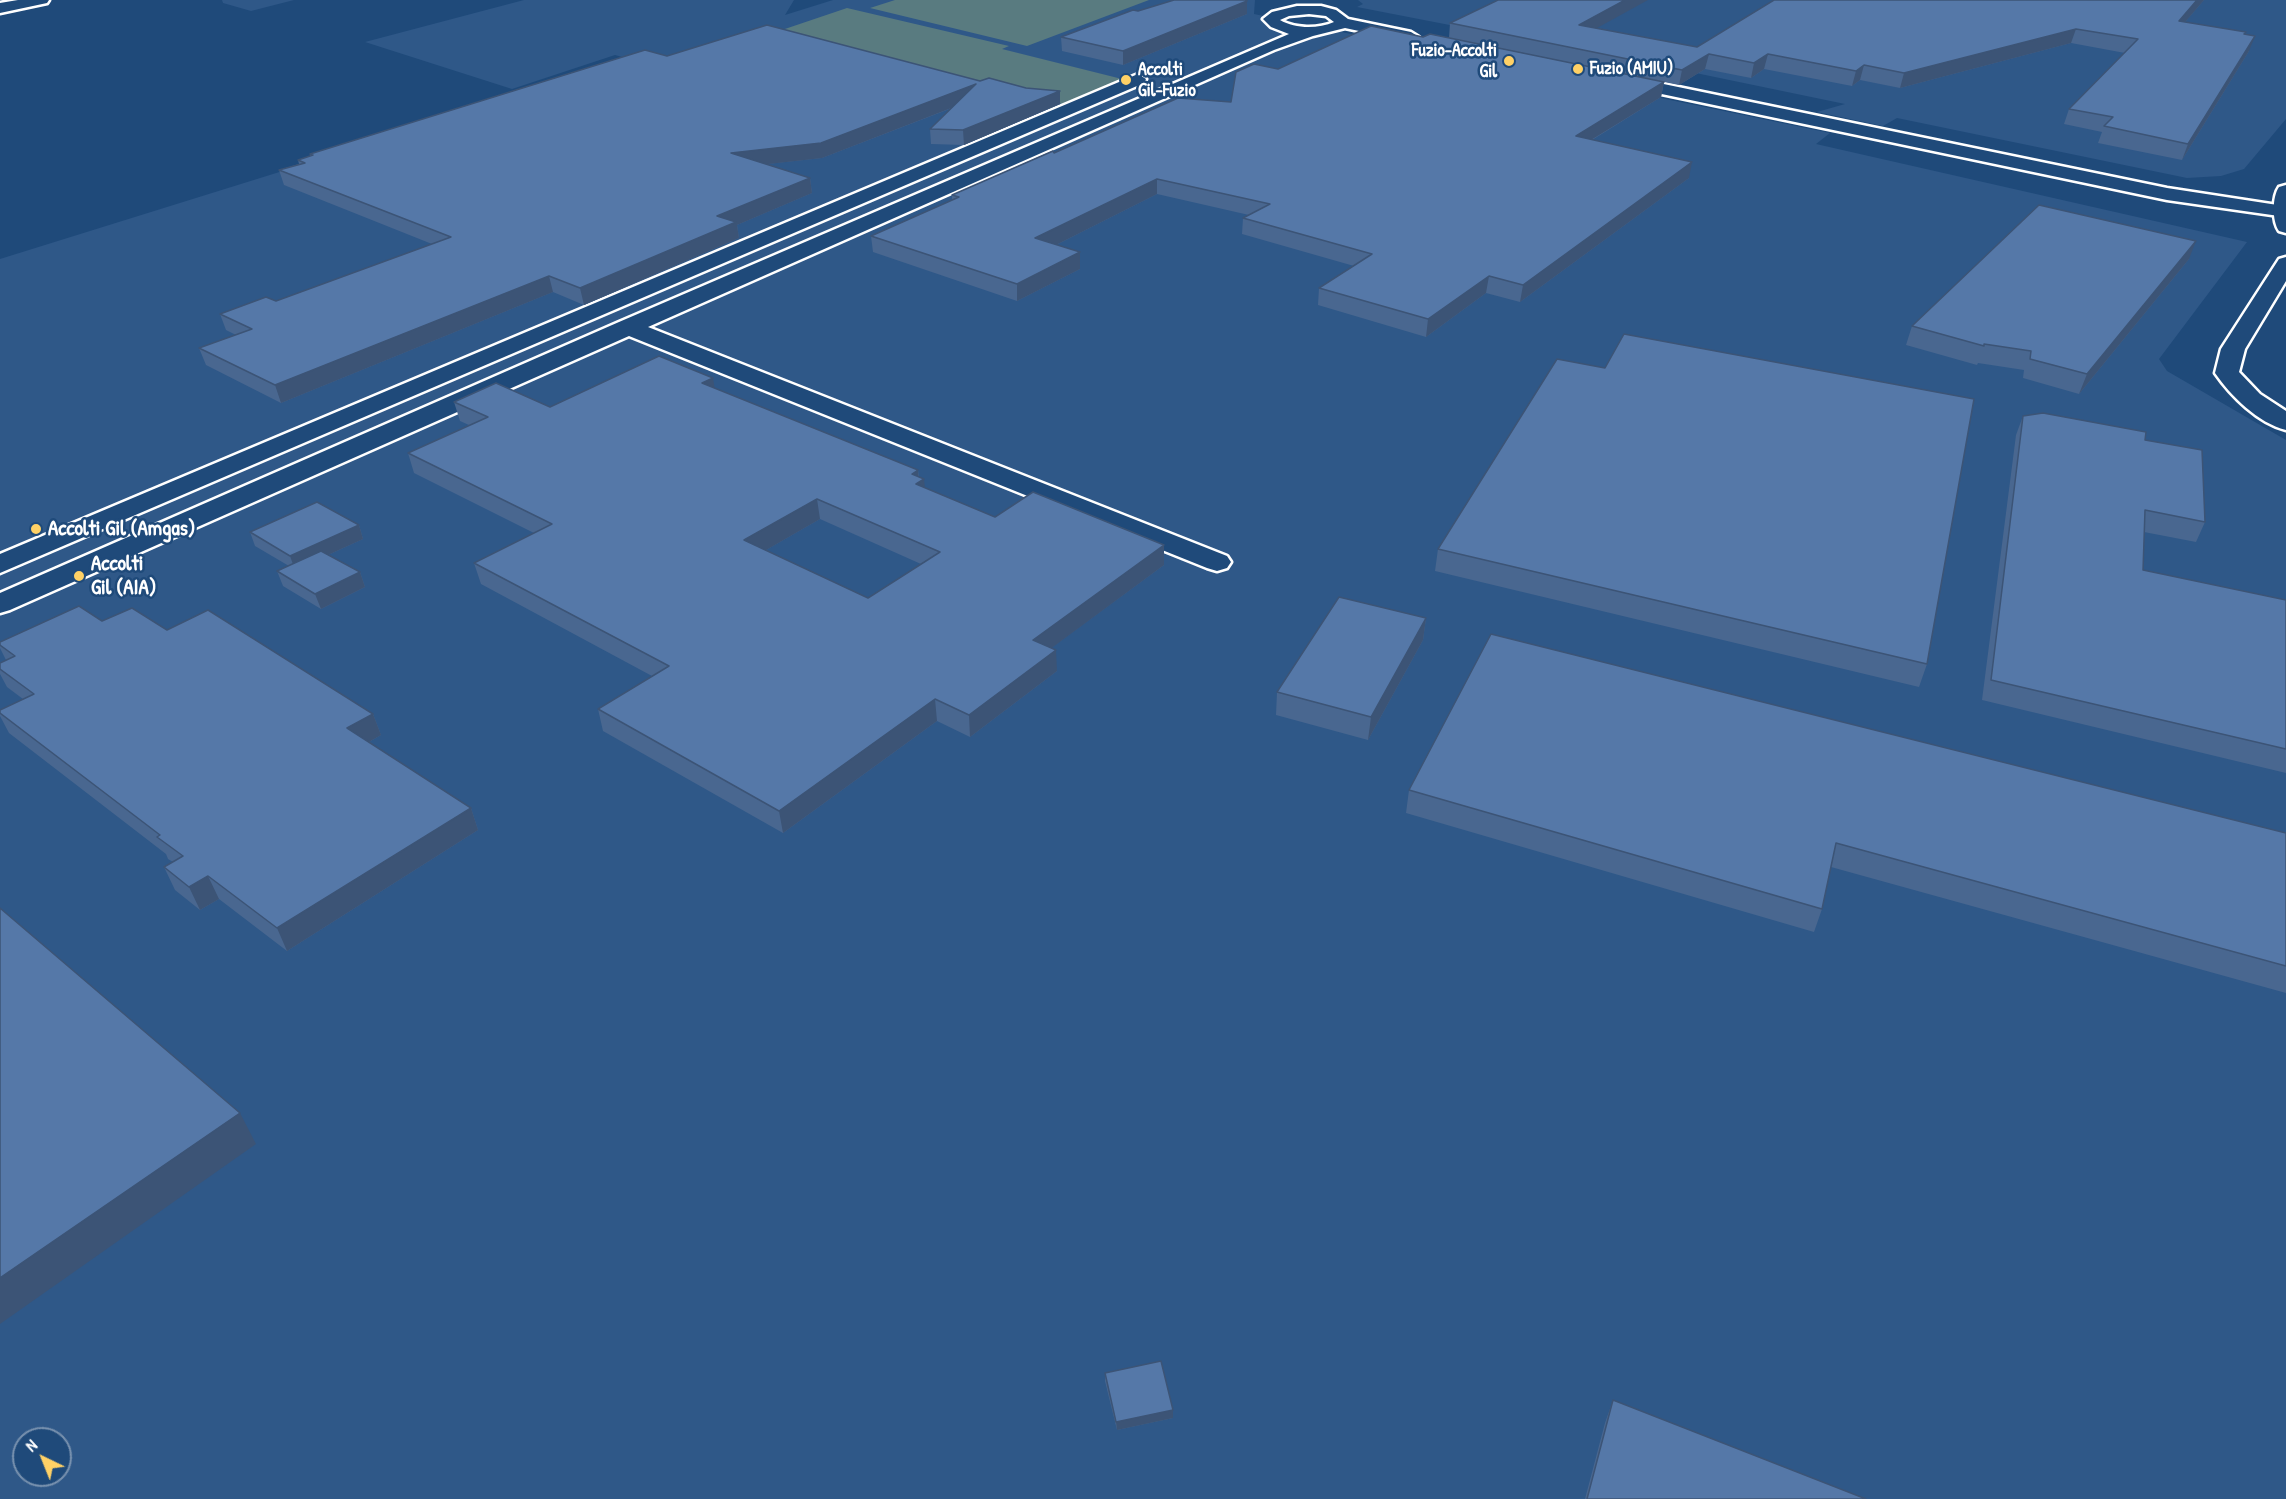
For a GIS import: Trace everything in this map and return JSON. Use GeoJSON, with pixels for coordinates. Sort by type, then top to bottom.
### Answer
{"type":"FeatureCollection","features":[{"type":"Feature","properties":{"kind":"street"},"geometry":{"type":"LineString","coordinates":[[0,8],[42,0]]}},
{"type":"Feature","properties":{"kind":"street"},"geometry":{"type":"LineString","coordinates":[[1311,0],[1340,17],[1343,22]]}},
{"type":"Feature","properties":{"kind":"street"},"geometry":{"type":"LineString","coordinates":[[1270,16],[1295,10],[1328,12]]}},
{"type":"Feature","properties":{"kind":"street"},"geometry":{"type":"LineString","coordinates":[[1270,16],[1281,27],[1311,31]]}},
{"type":"Feature","properties":{"kind":"street"},"geometry":{"type":"LineString","coordinates":[[0,604],[1257,52],[1311,31],[1332,28],[1343,22],[1429,41]]}},
{"type":"Feature","properties":{"kind":"street"},"geometry":{"type":"LineString","coordinates":[[0,564],[1160,70]]}},
{"type":"Feature","properties":{"kind":"street"},"geometry":{"type":"LineString","coordinates":[[1600,76],[2285,220],[2286,191]]}},
{"type":"Feature","properties":{"kind":"street"},"geometry":{"type":"LineString","coordinates":[[2286,263],[2233,349],[2227,373],[2251,399],[2286,422]]}},
{"type":"Feature","properties":{"kind":"street"},"geometry":{"type":"LineString","coordinates":[[627,327],[1217,561]]}},
{"type":"Feature","properties":{"kind":"street"},"geometry":{"type":"LineString","coordinates":[[2251,399],[2286,413]]}},
{"type":"Feature","properties":{"kind":"shaded area"},"geometry":{"type":"Polygon","coordinates":[[[222,0],[294,0],[251,11],[223,3],[222,0]]]}},
{"type":"Feature","properties":{"kind":"shaded area"},"geometry":{"type":"Polygon","coordinates":[[[524,0],[794,0],[785,15],[833,0],[1255,0],[1254,14],[1830,133],[1816,144],[2247,242],[2159,359],[2167,371],[2286,440],[2286,1499],[0,1499],[0,259],[636,61],[615,55],[512,89],[365,42],[524,0]]]}},
{"type":"Feature","properties":{"kind":"shaded area"},"geometry":{"type":"Polygon","coordinates":[[[1358,0],[2286,0],[2286,119],[2244,169],[2221,176],[2187,178],[1897,118],[1883,126],[1817,112],[1845,104],[1469,26],[1465,28],[1357,7],[1363,4],[1358,0]]]}},
{"type":"Feature","properties":{"kind":"green space"},"geometry":{"type":"Polygon","coordinates":[[[895,0],[1149,0],[1027,46],[870,8],[895,0]]]}},
{"type":"Feature","properties":{"kind":"green space"},"geometry":{"type":"Polygon","coordinates":[[[847,8],[1009,46],[1002,49],[1122,79],[1062,104],[776,32],[847,8]]]}},
{"type":"Feature","properties":{"kind":"building"},"geometry":{"type":"Polygon","coordinates":[[[1174,0],[1247,1],[1123,51],[1061,37],[1133,10],[1138,11],[1174,0]]]}},
{"type":"Feature","properties":{"kind":"building"},"geometry":{"type":"Polygon","coordinates":[[[1498,0],[1625,0],[1579,25],[1697,47],[1774,0],[2197,0],[2179,21],[2246,32],[2244,34],[2255,36],[2188,144],[2104,126],[2113,117],[2069,109],[2138,39],[2076,29],[1904,73],[1864,65],[1856,71],[1768,54],[1754,63],[1709,54],[1682,70],[1450,23],[1498,0]]]}},
{"type":"Feature","properties":{"kind":"building"},"geometry":{"type":"Polygon","coordinates":[[[767,25],[980,81],[989,78],[1026,88],[1060,91],[963,130],[930,129],[976,84],[821,143],[731,153],[810,178],[717,216],[736,222],[580,288],[549,276],[275,385],[199,348],[252,329],[220,314],[266,297],[276,301],[451,237],[279,170],[305,163],[298,160],[313,155],[310,154],[645,50],[667,56],[767,25]]]}},
{"type":"Feature","properties":{"kind":"building"},"geometry":{"type":"Polygon","coordinates":[[[1371,26],[1423,37],[1430,34],[1664,82],[1576,136],[1692,162],[1523,285],[1489,276],[1428,319],[1319,288],[1372,254],[1243,218],[1270,204],[1157,179],[1035,238],[1080,252],[1017,284],[871,236],[959,197],[952,195],[1178,98],[1231,102],[1236,72],[1254,64],[1278,69],[1371,26]]]}},
{"type":"Feature","properties":{"kind":"building"},"geometry":{"type":"Polygon","coordinates":[[[2039,205],[2196,241],[2087,374],[2030,359],[2031,351],[1984,344],[1984,346],[1912,326],[2039,205]]]}},
{"type":"Feature","properties":{"kind":"building"},"geometry":{"type":"Polygon","coordinates":[[[1624,334],[1974,399],[1927,664],[1438,549],[1557,359],[1605,368],[1624,334]]]}},
{"type":"Feature","properties":{"kind":"building"},"geometry":{"type":"Polygon","coordinates":[[[659,356],[713,378],[702,383],[918,470],[912,474],[924,479],[916,484],[995,517],[1033,492],[1164,545],[1033,640],[1056,650],[969,715],[935,699],[779,811],[598,709],[669,666],[474,563],[552,524],[408,453],[488,417],[454,402],[496,383],[550,407],[659,356]],[[817,499],[744,540],[868,598],[940,552],[817,499]]]}},
{"type":"Feature","properties":{"kind":"building"},"geometry":{"type":"Polygon","coordinates":[[[2043,413],[2146,432],[2145,440],[2202,450],[2205,522],[2145,510],[2143,570],[2286,600],[2286,749],[1991,680],[2023,416],[2043,413]]]}},
{"type":"Feature","properties":{"kind":"building"},"geometry":{"type":"Polygon","coordinates":[[[317,502],[359,525],[290,556],[250,532],[317,502]]]}},
{"type":"Feature","properties":{"kind":"building"},"geometry":{"type":"Polygon","coordinates":[[[321,551],[360,572],[315,594],[277,571],[321,551]]]}},
{"type":"Feature","properties":{"kind":"building"},"geometry":{"type":"Polygon","coordinates":[[[1339,597],[1426,618],[1371,717],[1277,692],[1339,597]]]}},
{"type":"Feature","properties":{"kind":"building"},"geometry":{"type":"Polygon","coordinates":[[[79,606],[102,621],[132,608],[167,630],[208,610],[373,714],[347,728],[471,808],[277,928],[208,876],[189,887],[164,867],[183,856],[157,837],[160,835],[0,713],[0,710],[34,694],[0,669],[0,663],[15,656],[0,645],[0,642],[79,606]]]}},
{"type":"Feature","properties":{"kind":"building"},"geometry":{"type":"Polygon","coordinates":[[[1491,634],[2286,833],[2286,966],[1836,843],[1822,909],[1409,790],[1491,634]]]}},
{"type":"Feature","properties":{"kind":"building"},"geometry":{"type":"Polygon","coordinates":[[[0,908],[240,1113],[0,1278],[0,908]]]}},
{"type":"Feature","properties":{"kind":"building"},"geometry":{"type":"Polygon","coordinates":[[[1161,1361],[1173,1410],[1116,1422],[1105,1373],[1161,1361]]]}},
{"type":"Feature","properties":{"kind":"building"},"geometry":{"type":"Polygon","coordinates":[[[1613,1400],[1866,1499],[1587,1499],[1613,1400]]]}},
{"type":"Feature","properties":{"kind":"place","name":"Fuzio-Accolti Gil"},"geometry":{"type":"Point","coordinates":[1509,61]}},
{"type":"Feature","properties":{"kind":"place","name":"Fuzio (AMIU)"},"geometry":{"type":"Point","coordinates":[1578,69]}},
{"type":"Feature","properties":{"kind":"place","name":"Accolti Gil-Fuzio"},"geometry":{"type":"Point","coordinates":[1126,80]}},
{"type":"Feature","properties":{"kind":"place","name":"Accolti Gil (Amgas)"},"geometry":{"type":"Point","coordinates":[36,529]}},
{"type":"Feature","properties":{"kind":"place","name":"Accolti Gil (AIA)"},"geometry":{"type":"Point","coordinates":[79,576]}}]}
